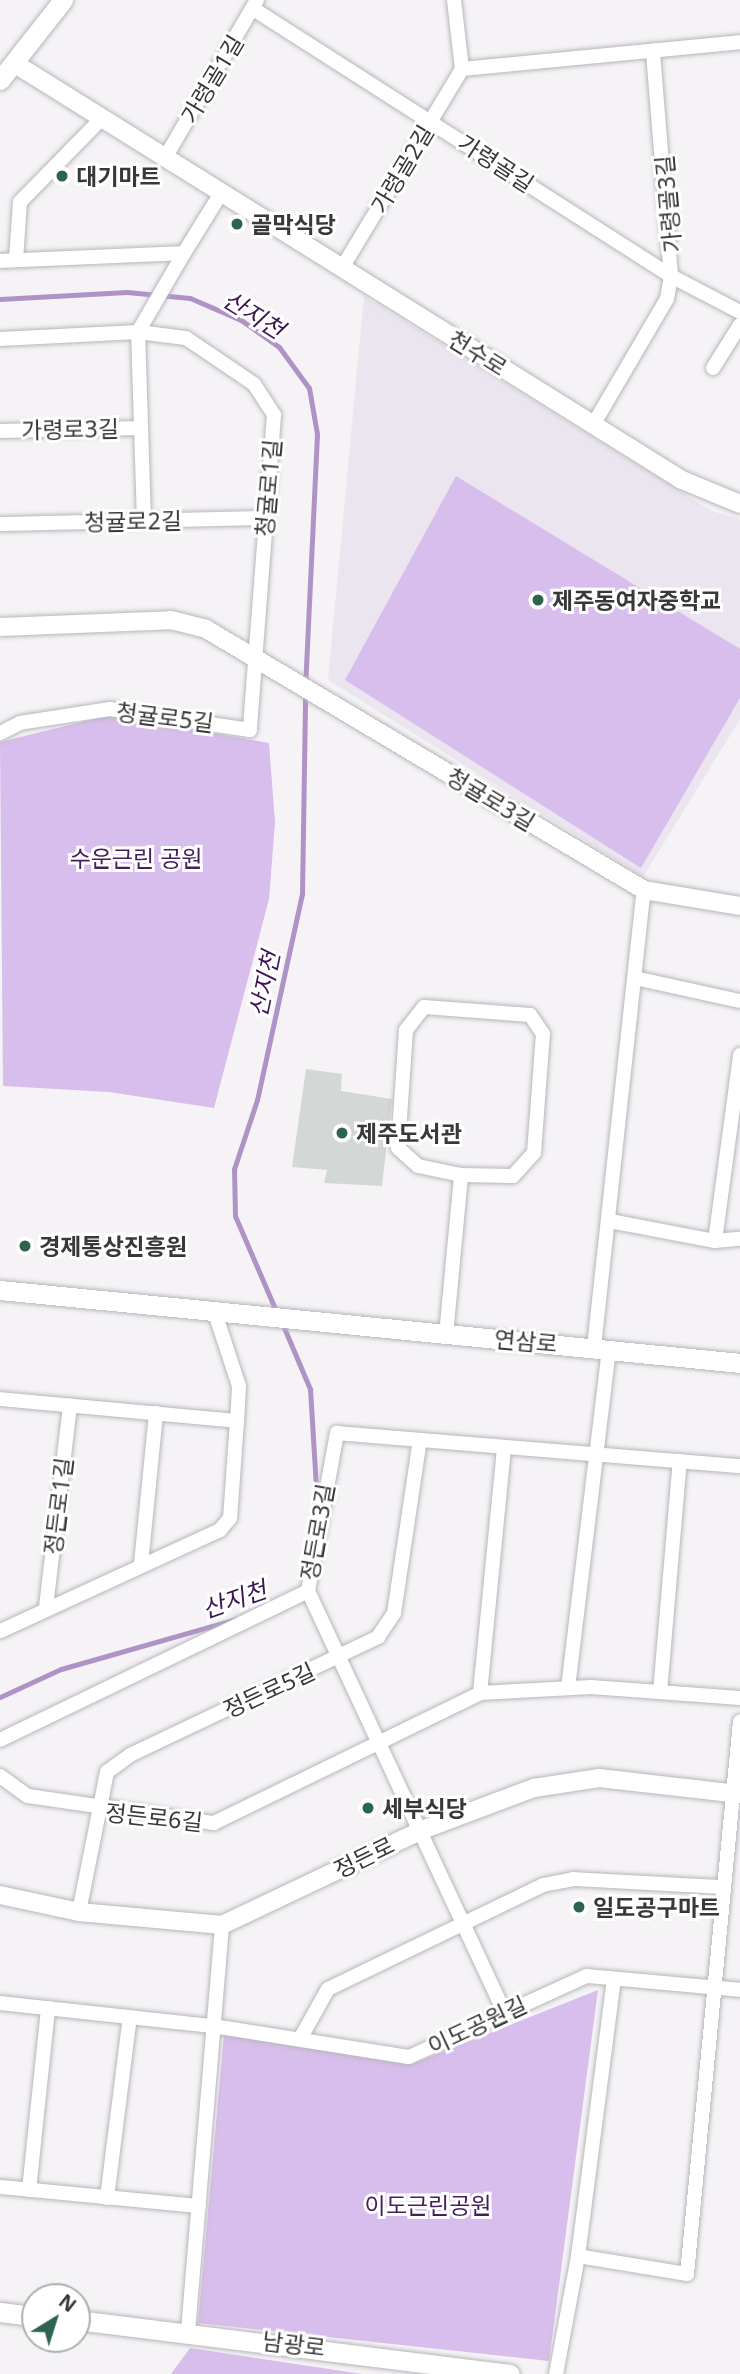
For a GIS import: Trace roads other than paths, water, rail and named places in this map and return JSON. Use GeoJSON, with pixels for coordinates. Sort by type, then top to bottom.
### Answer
{"type":"FeatureCollection","features":[{"type":"Feature","properties":{"kind":"main road"},"geometry":{"type":"LineString","coordinates":[[0,80],[17,65],[63,0]]}},
{"type":"Feature","properties":{"kind":"main road"},"geometry":{"type":"LineString","coordinates":[[0,1290],[220,1311]]}},
{"type":"Feature","properties":{"kind":"main road","name":"연삼로"},"geometry":{"type":"LineString","coordinates":[[220,1311],[311,1323],[740,1363]]}},
{"type":"Feature","properties":{"kind":"main road"},"geometry":{"type":"LineString","coordinates":[[0,2312],[21,2314]]}},
{"type":"Feature","properties":{"kind":"main road","name":"남광로"},"geometry":{"type":"LineString","coordinates":[[91,2321],[188,2331],[510,2374]]}},
{"type":"Feature","properties":{"kind":"street"},"geometry":{"type":"LineString","coordinates":[[454,0],[463,69],[740,42]]}},
{"type":"Feature","properties":{"kind":"street","name":"가령골길"},"geometry":{"type":"LineString","coordinates":[[256,5],[671,276],[740,312]]}},
{"type":"Feature","properties":{"kind":"street","name":"가령골1길"},"geometry":{"type":"LineString","coordinates":[[164,158],[256,5]]}},
{"type":"Feature","properties":{"kind":"street","name":"가령골3길"},"geometry":{"type":"LineString","coordinates":[[593,425],[667,299],[671,276],[653,51]]}},
{"type":"Feature","properties":{"kind":"street","name":"천수로"},"geometry":{"type":"LineString","coordinates":[[17,65],[682,480],[740,505]]}},
{"type":"Feature","properties":{"kind":"street","name":"가령골2길"},"geometry":{"type":"LineString","coordinates":[[342,268],[463,69]]}},
{"type":"Feature","properties":{"kind":"street"},"geometry":{"type":"LineString","coordinates":[[16,260],[20,202],[102,118]]}},
{"type":"Feature","properties":{"kind":"street"},"geometry":{"type":"LineString","coordinates":[[144,521],[138,332],[221,193]]}},
{"type":"Feature","properties":{"kind":"street"},"geometry":{"type":"LineString","coordinates":[[0,261],[184,253]]}},
{"type":"Feature","properties":{"kind":"street"},"geometry":{"type":"LineString","coordinates":[[713,368],[740,325]]}},
{"type":"Feature","properties":{"kind":"street","name":"청귤로1길"},"geometry":{"type":"LineString","coordinates":[[0,339],[138,332],[186,338],[254,384],[274,415],[250,730]]}},
{"type":"Feature","properties":{"kind":"street","name":"가령로3길"},"geometry":{"type":"LineString","coordinates":[[0,431],[141,428]]}},
{"type":"Feature","properties":{"kind":"street","name":"청귤로2길"},"geometry":{"type":"LineString","coordinates":[[0,524],[265,518]]}},
{"type":"Feature","properties":{"kind":"street"},"geometry":{"type":"LineString","coordinates":[[0,627],[171,620],[206,629],[254,657]]}},
{"type":"Feature","properties":{"kind":"street","name":"청귤로3길"},"geometry":{"type":"LineString","coordinates":[[254,657],[644,890],[740,906]]}},
{"type":"Feature","properties":{"kind":"street","name":"청귤로5길"},"geometry":{"type":"LineString","coordinates":[[0,733],[20,723],[110,709],[250,730]]}},
{"type":"Feature","properties":{"kind":"street"},"geometry":{"type":"LineString","coordinates":[[568,1688],[594,1454],[610,1221],[644,890]]}},
{"type":"Feature","properties":{"kind":"street"},"geometry":{"type":"LineString","coordinates":[[635,978],[740,1000]]}},
{"type":"Feature","properties":{"kind":"street"},"geometry":{"type":"LineString","coordinates":[[424,1007],[530,1015],[543,1034],[534,1153],[513,1176],[461,1174],[418,1166],[398,1148],[406,1030],[424,1007]]}},
{"type":"Feature","properties":{"kind":"street"},"geometry":{"type":"LineString","coordinates":[[715,1241],[740,1055]]}},
{"type":"Feature","properties":{"kind":"street"},"geometry":{"type":"LineString","coordinates":[[446,1335],[461,1174]]}},
{"type":"Feature","properties":{"kind":"street"},"geometry":{"type":"LineString","coordinates":[[610,1221],[715,1241],[740,1239]]}},
{"type":"Feature","properties":{"kind":"street"},"geometry":{"type":"LineString","coordinates":[[0,1631],[47,1607],[220,1530],[230,1518],[239,1386],[220,1311]]}},
{"type":"Feature","properties":{"kind":"street"},"geometry":{"type":"LineString","coordinates":[[0,1399],[237,1421]]}},
{"type":"Feature","properties":{"kind":"street","name":"정든로1길"},"geometry":{"type":"LineString","coordinates":[[47,1607],[70,1405]]}},
{"type":"Feature","properties":{"kind":"street"},"geometry":{"type":"LineString","coordinates":[[141,1564],[156,1413]]}},
{"type":"Feature","properties":{"kind":"street","name":"정든로3길"},"geometry":{"type":"LineString","coordinates":[[0,1740],[308,1591],[337,1433],[740,1466]]}},
{"type":"Feature","properties":{"kind":"street","name":"정든로5길"},"geometry":{"type":"LineString","coordinates":[[79,1912],[97,1811],[107,1772],[130,1755],[377,1637],[394,1613],[421,1440]]}},
{"type":"Feature","properties":{"kind":"street"},"geometry":{"type":"LineString","coordinates":[[480,1693],[503,1447]]}},
{"type":"Feature","properties":{"kind":"street"},"geometry":{"type":"LineString","coordinates":[[660,1692],[680,1461]]}},
{"type":"Feature","properties":{"kind":"street"},"geometry":{"type":"LineString","coordinates":[[308,1591],[343,1655],[504,2011]]}},
{"type":"Feature","properties":{"kind":"street","name":"정든로6길"},"geometry":{"type":"LineString","coordinates":[[0,1776],[28,1796],[97,1811],[214,1823],[480,1693],[568,1688],[740,1698]]}},
{"type":"Feature","properties":{"kind":"street"},"geometry":{"type":"LineString","coordinates":[[578,2256],[687,2274],[711,1988],[736,1793],[740,1721]]}},
{"type":"Feature","properties":{"kind":"street","name":"정든로"},"geometry":{"type":"LineString","coordinates":[[222,1925],[422,1829],[534,1788],[599,1778],[736,1793]]}},
{"type":"Feature","properties":{"kind":"street"},"geometry":{"type":"LineString","coordinates":[[300,2039],[328,1989],[463,1920],[573,1879],[722,1887]]}},
{"type":"Feature","properties":{"kind":"street"},"geometry":{"type":"LineString","coordinates":[[0,1895],[79,1912],[222,1925],[188,2331]]}},
{"type":"Feature","properties":{"kind":"street","name":"이도공원길"},"geometry":{"type":"LineString","coordinates":[[0,2003],[213,2026],[409,2057],[504,2011],[587,1976],[740,1990]]}},
{"type":"Feature","properties":{"kind":"street"},"geometry":{"type":"LineString","coordinates":[[556,2374],[578,2256],[614,1979]]}},
{"type":"Feature","properties":{"kind":"street"},"geometry":{"type":"LineString","coordinates":[[29,2190],[48,2008]]}},
{"type":"Feature","properties":{"kind":"street"},"geometry":{"type":"LineString","coordinates":[[107,2198],[130,2017]]}},
{"type":"Feature","properties":{"kind":"street"},"geometry":{"type":"LineString","coordinates":[[0,2188],[199,2206]]}},
{"type":"Feature","properties":{"kind":"waterway","name":"산지천"},"geometry":{"type":"LineString","coordinates":[[0,299],[127,292],[190,298],[241,320],[279,347],[309,388],[317,434],[305,684]]}},
{"type":"Feature","properties":{"kind":"waterway","name":"산지천"},"geometry":{"type":"LineString","coordinates":[[276,1311],[235,1216],[234,1169],[257,1100],[302,894],[305,694]]}},
{"type":"Feature","properties":{"kind":"waterway","name":"산지천"},"geometry":{"type":"LineString","coordinates":[[282,1323],[310,1389],[317,1503]]}},
{"type":"Feature","properties":{"kind":"waterway","name":"산지천"},"geometry":{"type":"LineString","coordinates":[[0,1697],[61,1669],[236,1619]]}},
{"type":"Feature","properties":{"kind":"place","name":"대기마트"},"geometry":{"type":"Point","coordinates":[62,176]}},
{"type":"Feature","properties":{"kind":"place","name":"골막식당"},"geometry":{"type":"Point","coordinates":[237,224]}},
{"type":"Feature","properties":{"kind":"place","name":"제주동여자중학교"},"geometry":{"type":"Point","coordinates":[538,600]}},
{"type":"Feature","properties":{"kind":"place","name":"제주도서관"},"geometry":{"type":"Point","coordinates":[342,1133]}},
{"type":"Feature","properties":{"kind":"place","name":"경제통상진흥원"},"geometry":{"type":"Point","coordinates":[25,1246]}},
{"type":"Feature","properties":{"kind":"place","name":"세부식당"},"geometry":{"type":"Point","coordinates":[368,1808]}},
{"type":"Feature","properties":{"kind":"place","name":"일도공구마트"},"geometry":{"type":"Point","coordinates":[579,1907]}},
{"type":"Feature","properties":{"kind":"park label","name":"수운근린 공원"},"geometry":{"type":"Point","coordinates":[136,858]}},
{"type":"Feature","properties":{"kind":"park label","name":"이도근린공원"},"geometry":{"type":"Point","coordinates":[428,2205]}}]}
